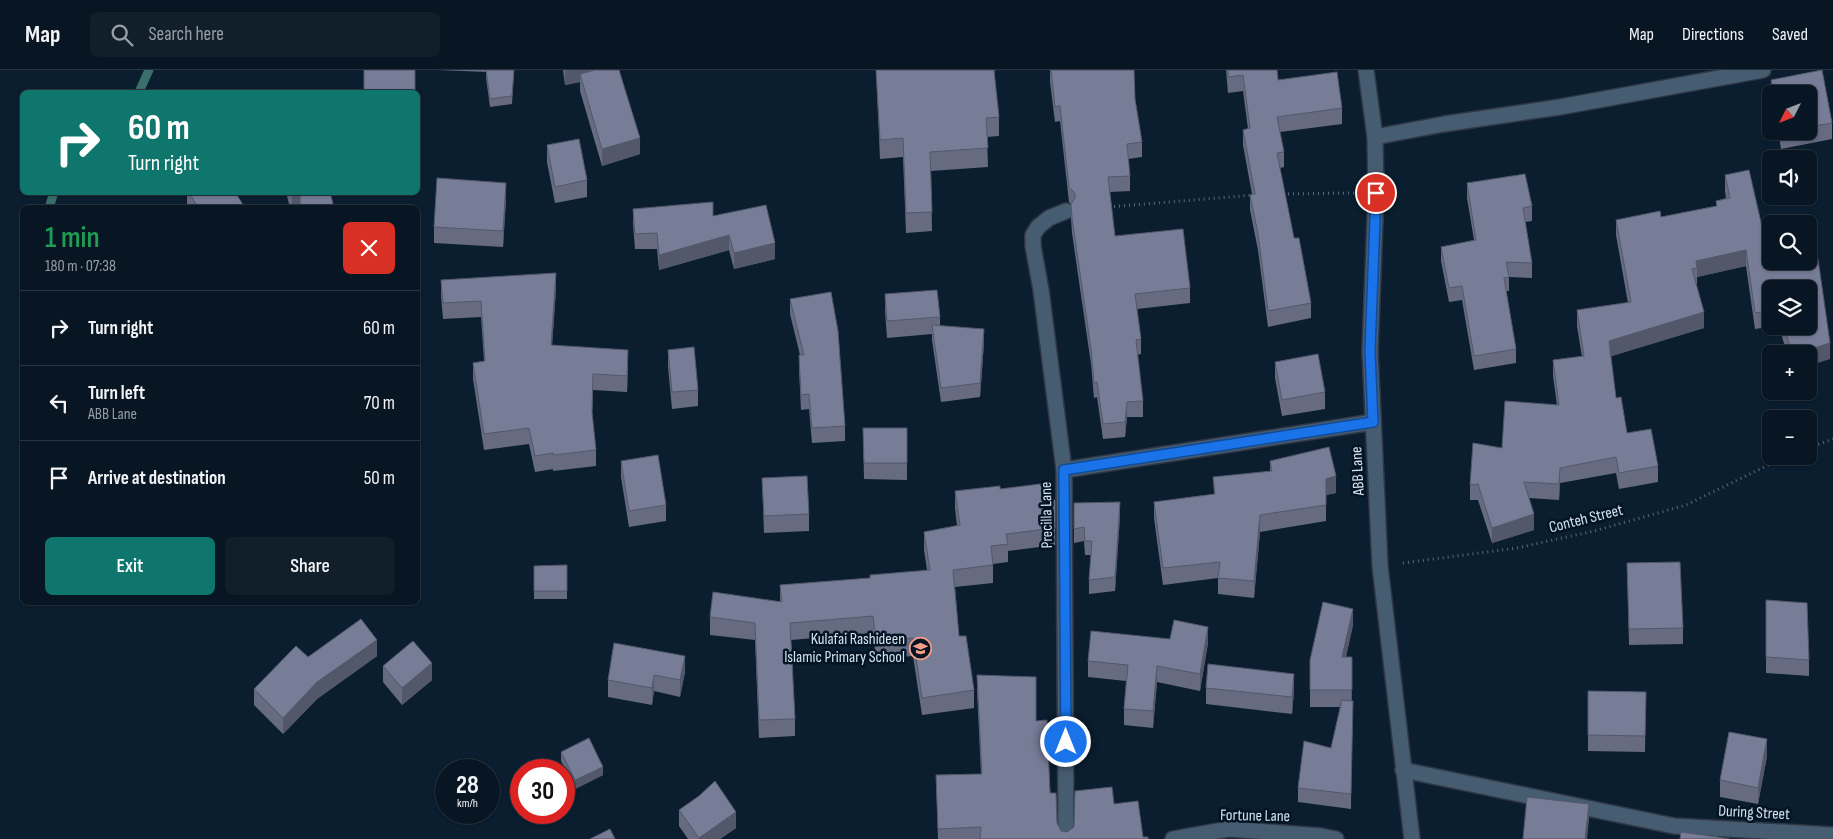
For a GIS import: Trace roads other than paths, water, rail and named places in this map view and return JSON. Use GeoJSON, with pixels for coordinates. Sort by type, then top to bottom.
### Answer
{"type":"FeatureCollection","features":[{"type":"Feature","properties":{"kind":"street","name":"ABB Lane"},"geometry":{"type":"LineString","coordinates":[[1366,70],[1375,137],[1376,193],[1370,351],[1380,566],[1412,839]]}},
{"type":"Feature","properties":{"kind":"street"},"geometry":{"type":"LineString","coordinates":[[1375,137],[1444,124],[1560,107],[1763,70]]}},
{"type":"Feature","properties":{"kind":"street","name":"Precilla Lane"},"geometry":{"type":"LineString","coordinates":[[1066,211],[1044,222],[1033,235],[1033,246],[1042,290],[1064,470],[1066,839]]}},
{"type":"Feature","properties":{"kind":"street"},"geometry":{"type":"LineString","coordinates":[[1064,470],[1373,422]]}},
{"type":"Feature","properties":{"kind":"street","name":"During Street"},"geometry":{"type":"LineString","coordinates":[[1403,770],[1674,826],[1833,835]]}},
{"type":"Feature","properties":{"kind":"street","name":"Fortune Lane"},"geometry":{"type":"LineString","coordinates":[[1177,839],[1229,829],[1321,836],[1336,839]]}},
{"type":"Feature","properties":{"kind":"waterway"},"geometry":{"type":"LineString","coordinates":[[140,90],[149,70]]}},
{"type":"Feature","properties":{"kind":"waterway"},"geometry":{"type":"LineString","coordinates":[[50,205],[53,195]]}},
{"type":"Feature","properties":{"kind":"place","name":"Kulafai Rashideen Islamic Primary School"},"geometry":{"type":"Point","coordinates":[921,648]}}]}
